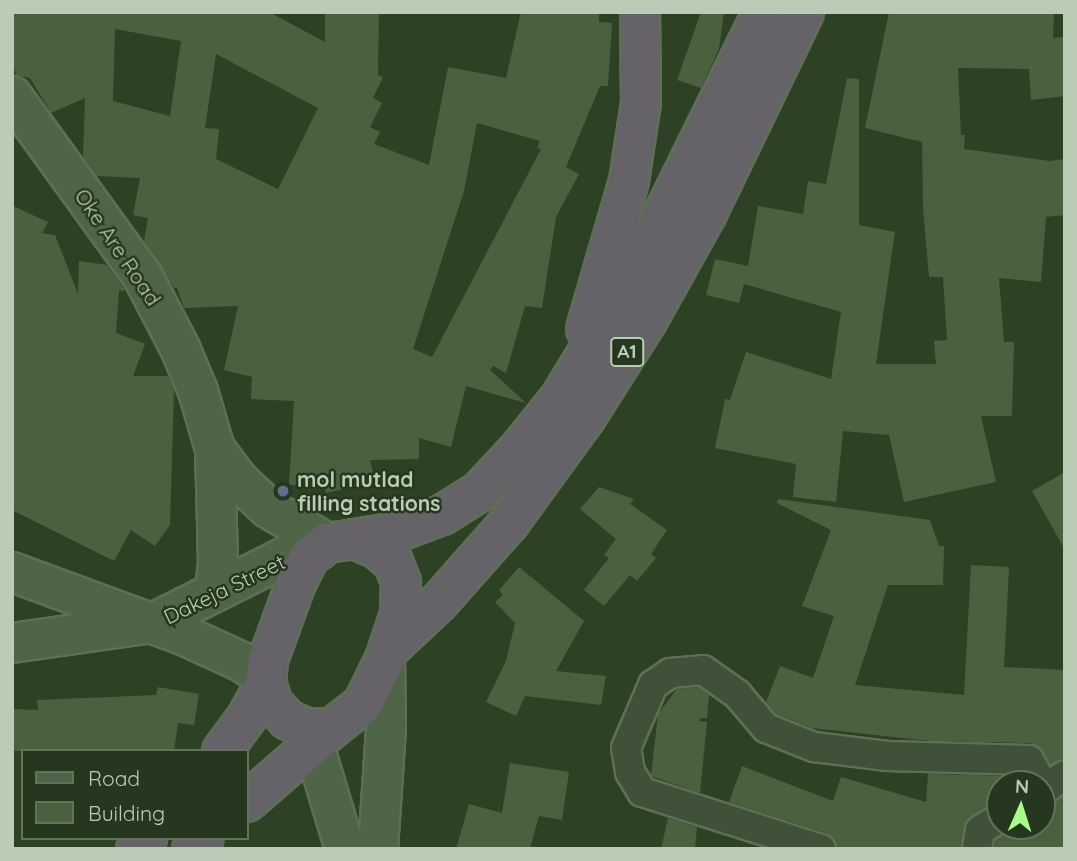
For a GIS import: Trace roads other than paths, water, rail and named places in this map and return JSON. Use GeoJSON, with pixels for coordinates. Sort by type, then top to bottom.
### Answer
{"type":"FeatureCollection","features":[{"type":"Feature","properties":{"kind":"highway","name":"A1"},"geometry":{"type":"LineString","coordinates":[[572,399],[629,181],[641,103],[640,12]]}},
{"type":"Feature","properties":{"kind":"highway","name":"A1"},"geometry":{"type":"LineString","coordinates":[[386,654],[439,602],[509,523],[763,12]]}},
{"type":"Feature","properties":{"kind":"highway","name":"A1"},"geometry":{"type":"LineString","coordinates":[[333,544],[397,532],[442,515],[480,492],[647,321],[707,213],[804,12]]}},
{"type":"Feature","properties":{"kind":"highway"},"geometry":{"type":"LineString","coordinates":[[248,801],[319,734],[363,704],[386,654],[400,614],[401,582],[393,562],[377,549],[333,544],[309,557],[296,583],[268,660],[266,681],[273,704],[288,720],[319,734]]}},
{"type":"Feature","properties":{"kind":"highway"},"geometry":{"type":"LineString","coordinates":[[223,749],[247,717],[266,681]]}},
{"type":"Feature","properties":{"kind":"main road","name":"Oke Are Road"},"geometry":{"type":"LineString","coordinates":[[12,96],[142,277],[180,348],[198,391],[215,449],[218,562],[215,592]]}},
{"type":"Feature","properties":{"kind":"main road","name":"Oke Are Road"},"geometry":{"type":"LineString","coordinates":[[215,449],[238,480],[268,509],[333,544]]}},
{"type":"Feature","properties":{"kind":"main road","name":"Dakeja Street"},"geometry":{"type":"LineString","coordinates":[[12,572],[153,623],[287,556],[333,544]]}},
{"type":"Feature","properties":{"kind":"main road"},"geometry":{"type":"LineString","coordinates":[[12,643],[153,623],[242,662],[266,681]]}},
{"type":"Feature","properties":{"kind":"main road"},"geometry":{"type":"LineString","coordinates":[[378,849],[386,727],[386,654]]}},
{"type":"Feature","properties":{"kind":"main road"},"geometry":{"type":"LineString","coordinates":[[319,734],[345,849]]}},
{"type":"Feature","properties":{"kind":"street"},"geometry":{"type":"LineString","coordinates":[[821,849],[642,793],[630,772],[626,748],[653,685],[670,673],[703,670],[737,694],[766,728],[814,747],[887,756],[1029,760],[1038,770]]}},
{"type":"Feature","properties":{"kind":"street"},"geometry":{"type":"LineString","coordinates":[[977,849],[980,830],[986,826]]}},
{"type":"Feature","properties":{"kind":"place","name":"mol mutlad filling stations"},"geometry":{"type":"Point","coordinates":[283,491]}}]}
